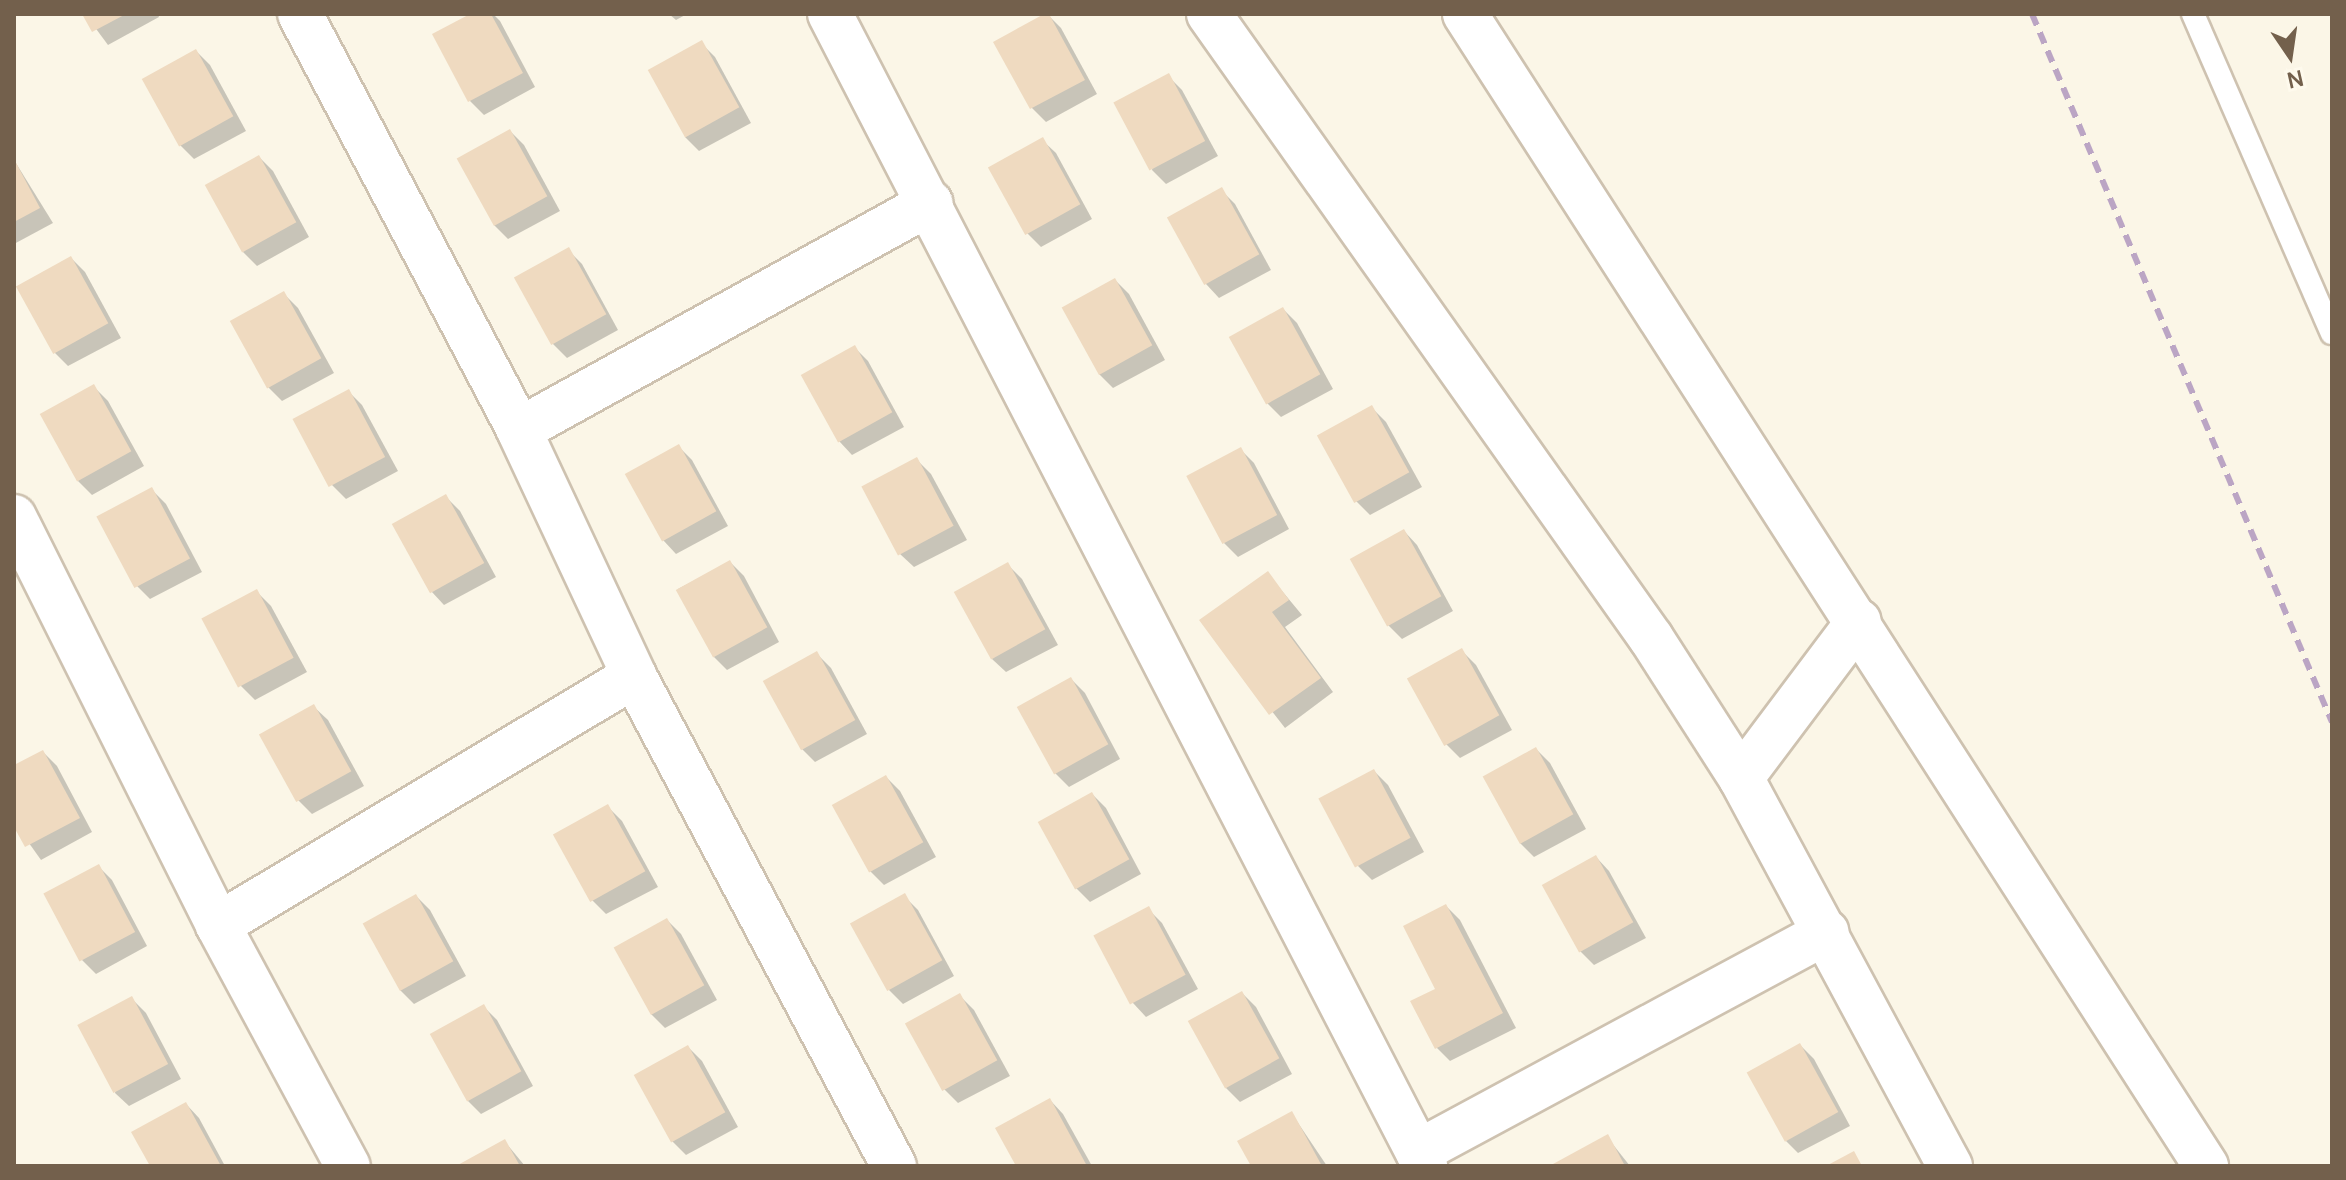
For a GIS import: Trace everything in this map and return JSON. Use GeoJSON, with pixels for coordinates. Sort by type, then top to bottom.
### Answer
{"type":"FeatureCollection","features":[{"type":"Feature","properties":{"kind":"street"},"geometry":{"type":"LineString","coordinates":[[300,14],[519,430],[634,676],[894,1166]]}},
{"type":"Feature","properties":{"kind":"street"},"geometry":{"type":"LineString","coordinates":[[830,14],[931,203],[1421,1159],[1826,932]]}},
{"type":"Feature","properties":{"kind":"street"},"geometry":{"type":"LineString","coordinates":[[1209,14],[1651,638],[1741,778],[1950,1166]]}},
{"type":"Feature","properties":{"kind":"street"},"geometry":{"type":"LineString","coordinates":[[1465,14],[1859,621],[2206,1166]]}},
{"type":"Feature","properties":{"kind":"street"},"geometry":{"type":"LineString","coordinates":[[519,430],[931,203]]}},
{"type":"Feature","properties":{"kind":"street"},"geometry":{"type":"LineString","coordinates":[[14,517],[218,925],[348,1166]]}},
{"type":"Feature","properties":{"kind":"street"},"geometry":{"type":"LineString","coordinates":[[1741,778],[1859,621]]}},
{"type":"Feature","properties":{"kind":"street"},"geometry":{"type":"LineString","coordinates":[[218,925],[634,676]]}},
{"type":"Feature","properties":{"kind":"lane"},"geometry":{"type":"LineString","coordinates":[[2193,14],[2332,333]]}},
{"type":"Feature","properties":{"kind":"building"},"geometry":{"type":"Polygon","coordinates":[[[82,14],[126,14],[92,32],[82,14]]]}},
{"type":"Feature","properties":{"kind":"building"},"geometry":{"type":"Polygon","coordinates":[[[470,14],[491,14],[523,73],[468,102],[432,34],[470,14]]]}},
{"type":"Feature","properties":{"kind":"building"},"geometry":{"type":"Polygon","coordinates":[[[1049,14],[1085,80],[1030,109],[993,42],[1049,14]]]}},
{"type":"Feature","properties":{"kind":"building"},"geometry":{"type":"Polygon","coordinates":[[[702,40],[739,107],[685,137],[648,70],[702,40]]]}},
{"type":"Feature","properties":{"kind":"building"},"geometry":{"type":"Polygon","coordinates":[[[196,49],[233,116],[179,146],[142,79],[196,49]]]}},
{"type":"Feature","properties":{"kind":"building"},"geometry":{"type":"Polygon","coordinates":[[[1169,73],[1205,141],[1150,171],[1113,103],[1169,73]]]}},
{"type":"Feature","properties":{"kind":"building"},"geometry":{"type":"Polygon","coordinates":[[[510,129],[547,196],[494,226],[457,159],[510,129]]]}},
{"type":"Feature","properties":{"kind":"building"},"geometry":{"type":"Polygon","coordinates":[[[1043,137],[1080,204],[1025,235],[988,168],[1043,137]]]}},
{"type":"Feature","properties":{"kind":"building"},"geometry":{"type":"Polygon","coordinates":[[[259,155],[296,222],[242,252],[205,185],[259,155]]]}},
{"type":"Feature","properties":{"kind":"building"},"geometry":{"type":"Polygon","coordinates":[[[14,159],[40,208],[14,222],[14,159]]]}},
{"type":"Feature","properties":{"kind":"building"},"geometry":{"type":"Polygon","coordinates":[[[1222,187],[1259,254],[1204,285],[1167,218],[1222,187]]]}},
{"type":"Feature","properties":{"kind":"building"},"geometry":{"type":"Polygon","coordinates":[[[569,247],[606,314],[551,345],[514,278],[569,247]]]}},
{"type":"Feature","properties":{"kind":"building"},"geometry":{"type":"Polygon","coordinates":[[[71,256],[108,323],[53,354],[16,287],[71,256]]]}},
{"type":"Feature","properties":{"kind":"building"},"geometry":{"type":"Polygon","coordinates":[[[1115,278],[1152,345],[1099,375],[1062,308],[1115,278]]]}},
{"type":"Feature","properties":{"kind":"building"},"geometry":{"type":"Polygon","coordinates":[[[284,291],[321,358],[267,388],[230,321],[284,291]]]}},
{"type":"Feature","properties":{"kind":"building"},"geometry":{"type":"Polygon","coordinates":[[[1283,307],[1320,374],[1266,404],[1229,337],[1283,307]]]}},
{"type":"Feature","properties":{"kind":"building"},"geometry":{"type":"Polygon","coordinates":[[[855,345],[892,412],[838,442],[801,375],[855,345]]]}},
{"type":"Feature","properties":{"kind":"building"},"geometry":{"type":"Polygon","coordinates":[[[94,384],[131,451],[77,481],[40,414],[94,384]]]}},
{"type":"Feature","properties":{"kind":"building"},"geometry":{"type":"Polygon","coordinates":[[[349,389],[385,457],[329,487],[292,419],[349,389]]]}},
{"type":"Feature","properties":{"kind":"building"},"geometry":{"type":"Polygon","coordinates":[[[1372,405],[1409,472],[1354,503],[1317,436],[1372,405]]]}},
{"type":"Feature","properties":{"kind":"building"},"geometry":{"type":"Polygon","coordinates":[[[679,444],[716,511],[662,541],[625,474],[679,444]]]}},
{"type":"Feature","properties":{"kind":"building"},"geometry":{"type":"Polygon","coordinates":[[[1241,447],[1277,515],[1222,544],[1186,476],[1241,447]]]}},
{"type":"Feature","properties":{"kind":"building"},"geometry":{"type":"Polygon","coordinates":[[[917,457],[954,526],[898,555],[861,487],[917,457]]]}},
{"type":"Feature","properties":{"kind":"building"},"geometry":{"type":"Polygon","coordinates":[[[152,487],[190,559],[134,588],[96,517],[152,487]]]}},
{"type":"Feature","properties":{"kind":"building"},"geometry":{"type":"Polygon","coordinates":[[[446,494],[484,563],[430,593],[392,524],[446,494]]]}},
{"type":"Feature","properties":{"kind":"building"},"geometry":{"type":"Polygon","coordinates":[[[1404,529],[1441,596],[1387,626],[1350,559],[1404,529]]]}},
{"type":"Feature","properties":{"kind":"building"},"geometry":{"type":"Polygon","coordinates":[[[730,560],[767,627],[713,657],[676,590],[730,560]]]}},
{"type":"Feature","properties":{"kind":"building"},"geometry":{"type":"Polygon","coordinates":[[[1008,562],[1045,629],[991,659],[954,592],[1008,562]]]}},
{"type":"Feature","properties":{"kind":"building"},"geometry":{"type":"Polygon","coordinates":[[[1268,571],[1289,600],[1272,612],[1321,678],[1269,715],[1199,620],[1268,571]]]}},
{"type":"Feature","properties":{"kind":"building"},"geometry":{"type":"Polygon","coordinates":[[[257,589],[294,658],[238,687],[201,619],[257,589]]]}},
{"type":"Feature","properties":{"kind":"building"},"geometry":{"type":"Polygon","coordinates":[[[1462,648],[1499,715],[1444,746],[1407,679],[1462,648]]]}},
{"type":"Feature","properties":{"kind":"building"},"geometry":{"type":"Polygon","coordinates":[[[817,651],[855,720],[801,750],[763,681],[817,651]]]}},
{"type":"Feature","properties":{"kind":"building"},"geometry":{"type":"Polygon","coordinates":[[[1071,677],[1108,744],[1054,774],[1017,707],[1071,677]]]}},
{"type":"Feature","properties":{"kind":"building"},"geometry":{"type":"Polygon","coordinates":[[[314,704],[351,771],[296,802],[259,735],[314,704]]]}},
{"type":"Feature","properties":{"kind":"building"},"geometry":{"type":"Polygon","coordinates":[[[1536,747],[1573,814],[1520,844],[1483,777],[1536,747]]]}},
{"type":"Feature","properties":{"kind":"building"},"geometry":{"type":"Polygon","coordinates":[[[43,750],[80,818],[25,847],[14,827],[14,765],[43,750]]]}},
{"type":"Feature","properties":{"kind":"building"},"geometry":{"type":"Polygon","coordinates":[[[1374,769],[1411,838],[1355,867],[1318,799],[1374,769]]]}},
{"type":"Feature","properties":{"kind":"building"},"geometry":{"type":"Polygon","coordinates":[[[886,775],[923,842],[869,872],[832,805],[886,775]]]}},
{"type":"Feature","properties":{"kind":"building"},"geometry":{"type":"Polygon","coordinates":[[[1092,792],[1129,859],[1075,889],[1038,822],[1092,792]]]}},
{"type":"Feature","properties":{"kind":"building"},"geometry":{"type":"Polygon","coordinates":[[[608,804],[645,871],[590,902],[553,835],[608,804]]]}},
{"type":"Feature","properties":{"kind":"building"},"geometry":{"type":"Polygon","coordinates":[[[1596,855],[1633,922],[1579,952],[1542,885],[1596,855]]]}},
{"type":"Feature","properties":{"kind":"building"},"geometry":{"type":"Polygon","coordinates":[[[99,864],[135,932],[80,962],[43,894],[99,864]]]}},
{"type":"Feature","properties":{"kind":"building"},"geometry":{"type":"Polygon","coordinates":[[[905,893],[942,960],[887,991],[850,924],[905,893]]]}},
{"type":"Feature","properties":{"kind":"building"},"geometry":{"type":"Polygon","coordinates":[[[416,894],[453,961],[400,991],[363,924],[416,894]]]}},
{"type":"Feature","properties":{"kind":"building"},"geometry":{"type":"Polygon","coordinates":[[[1446,904],[1503,1013],[1435,1049],[1410,1001],[1435,989],[1403,926],[1446,904]]]}},
{"type":"Feature","properties":{"kind":"building"},"geometry":{"type":"Polygon","coordinates":[[[1149,906],[1186,975],[1130,1004],[1093,936],[1149,906]]]}},
{"type":"Feature","properties":{"kind":"building"},"geometry":{"type":"Polygon","coordinates":[[[667,918],[704,985],[651,1015],[614,948],[667,918]]]}},
{"type":"Feature","properties":{"kind":"building"},"geometry":{"type":"Polygon","coordinates":[[[1242,991],[1279,1058],[1225,1088],[1188,1021],[1242,991]]]}},
{"type":"Feature","properties":{"kind":"building"},"geometry":{"type":"Polygon","coordinates":[[[960,993],[997,1060],[942,1091],[905,1024],[960,993]]]}},
{"type":"Feature","properties":{"kind":"building"},"geometry":{"type":"Polygon","coordinates":[[[132,996],[168,1064],[113,1093],[77,1025],[132,996]]]}},
{"type":"Feature","properties":{"kind":"building"},"geometry":{"type":"Polygon","coordinates":[[[484,1004],[521,1071],[467,1101],[430,1034],[484,1004]]]}},
{"type":"Feature","properties":{"kind":"building"},"geometry":{"type":"Polygon","coordinates":[[[1800,1043],[1838,1112],[1785,1142],[1747,1073],[1800,1043]]]}},
{"type":"Feature","properties":{"kind":"building"},"geometry":{"type":"Polygon","coordinates":[[[688,1045],[725,1112],[671,1142],[634,1075],[688,1045]]]}},
{"type":"Feature","properties":{"kind":"building"},"geometry":{"type":"Polygon","coordinates":[[[1050,1098],[1087,1166],[1016,1166],[995,1128],[1050,1098]]]}},
{"type":"Feature","properties":{"kind":"building"},"geometry":{"type":"Polygon","coordinates":[[[186,1102],[221,1166],[150,1166],[131,1132],[186,1102]]]}},
{"type":"Feature","properties":{"kind":"building"},"geometry":{"type":"Polygon","coordinates":[[[1292,1111],[1322,1166],[1251,1166],[1237,1141],[1292,1111]]]}},
{"type":"Feature","properties":{"kind":"building"},"geometry":{"type":"Polygon","coordinates":[[[1608,1134],[1625,1166],[1554,1166],[1553,1164],[1608,1134]]]}},
{"type":"Feature","properties":{"kind":"building"},"geometry":{"type":"Polygon","coordinates":[[[505,1139],[520,1166],[456,1166],[505,1139]]]}},
{"type":"Feature","properties":{"kind":"building"},"geometry":{"type":"Polygon","coordinates":[[[1854,1151],[1862,1166],[1826,1166],[1854,1151]]]}},
{"type":"Feature","properties":{"kind":"railway"},"geometry":{"type":"LineString","coordinates":[[2032,14],[2332,722]]}}]}
